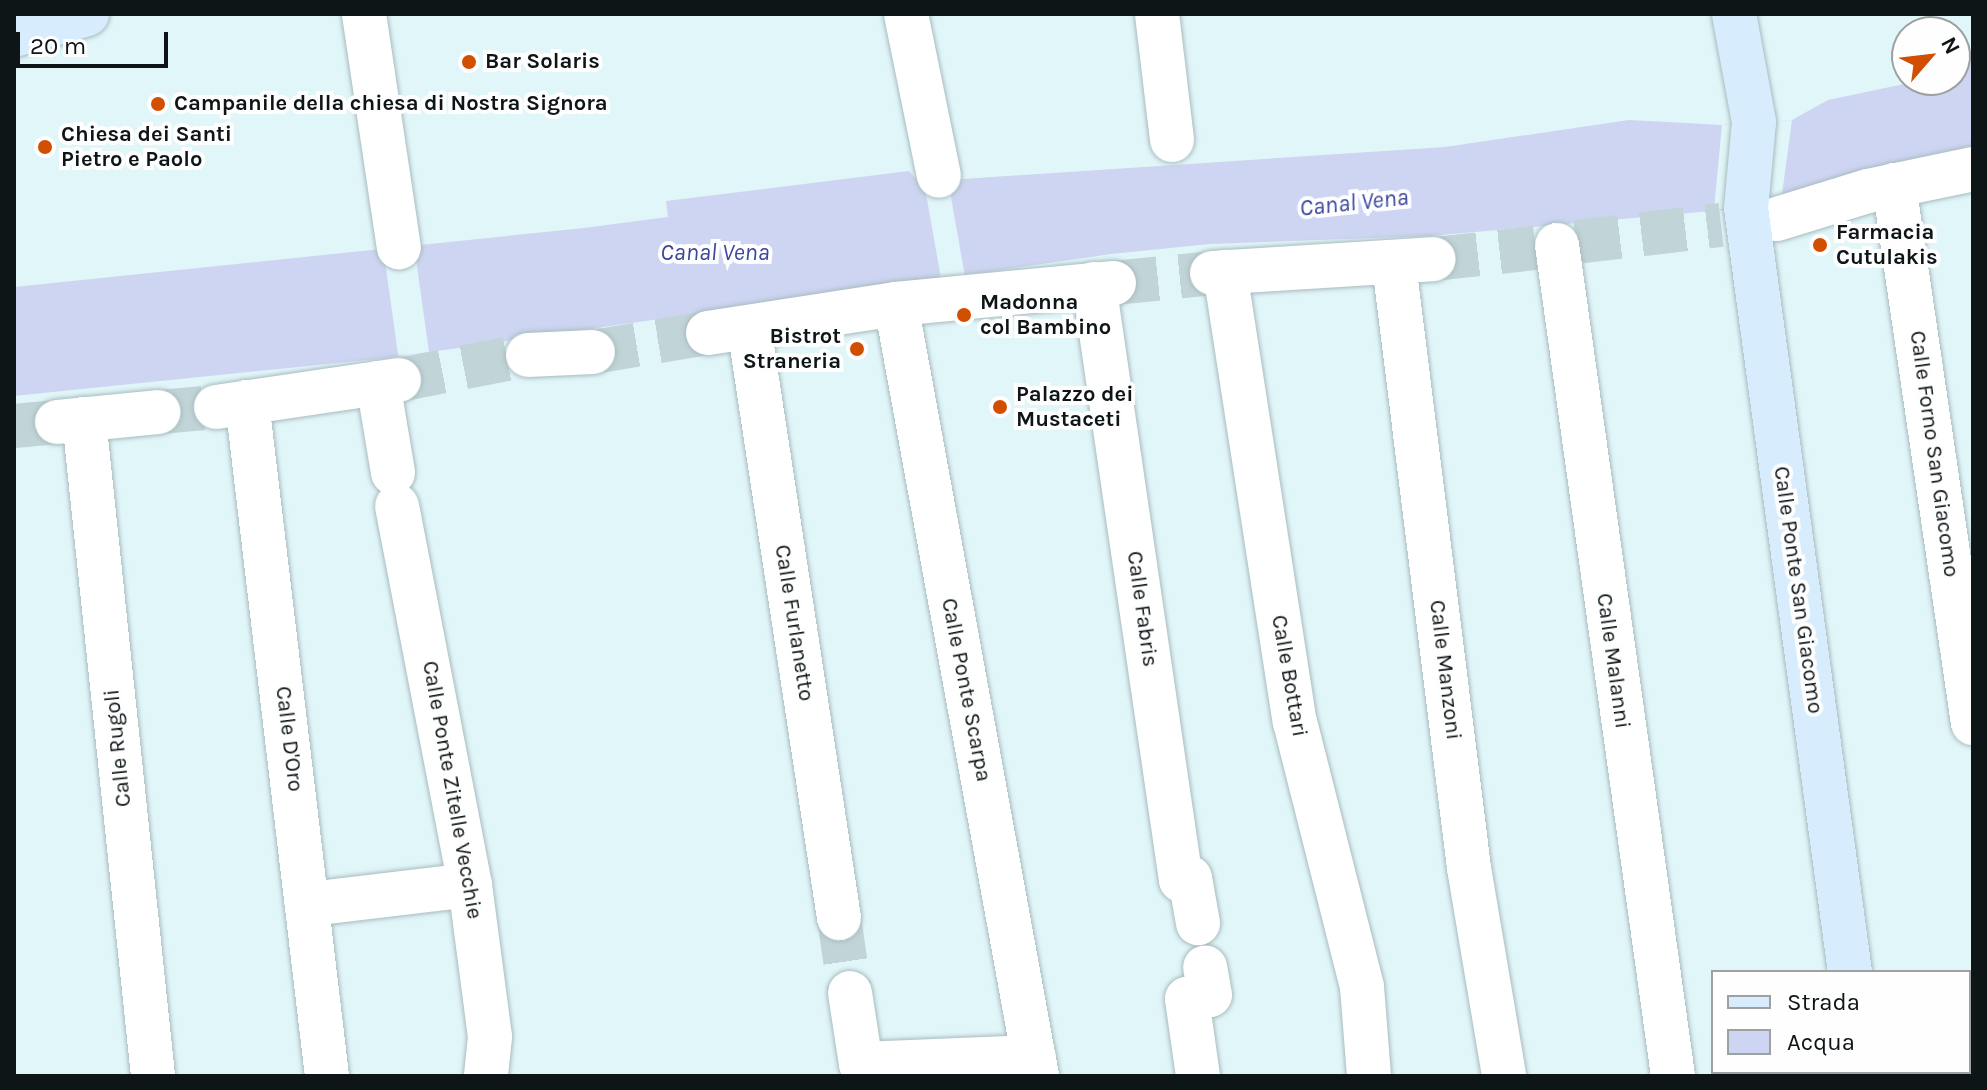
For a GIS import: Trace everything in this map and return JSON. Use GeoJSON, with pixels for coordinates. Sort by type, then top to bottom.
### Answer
{"type":"FeatureCollection","features":[{"type":"Feature","properties":{"kind":"street"},"geometry":{"type":"LineString","coordinates":[[34,25],[87,14]]}},
{"type":"Feature","properties":{"kind":"street"},"geometry":{"type":"LineString","coordinates":[[364,14],[399,247]]}},
{"type":"Feature","properties":{"kind":"street"},"geometry":{"type":"LineString","coordinates":[[906,14],[939,176]]}},
{"type":"Feature","properties":{"kind":"street"},"geometry":{"type":"LineString","coordinates":[[1157,14],[1172,140]]}},
{"type":"Feature","properties":{"kind":"street","name":"Calle Ponte San Giacomo"},"geometry":{"type":"LineString","coordinates":[[1734,14],[1754,122],[1850,970]]}},
{"type":"Feature","properties":{"kind":"street"},"geometry":{"type":"LineString","coordinates":[[1762,214],[1973,169]]}},
{"type":"Feature","properties":{"kind":"street","name":"Calle Forno San Giacomo"},"geometry":{"type":"LineString","coordinates":[[1894,185],[1973,723]]}},
{"type":"Feature","properties":{"kind":"street","name":"Calle Malanni"},"geometry":{"type":"LineString","coordinates":[[1556,245],[1673,1076]]}},
{"type":"Feature","properties":{"kind":"street","name":"Calle Manzoni"},"geometry":{"type":"LineString","coordinates":[[1219,272],[1414,262],[1469,868],[1504,1076]]}},
{"type":"Feature","properties":{"kind":"street","name":"Calle Bottari"},"geometry":{"type":"LineString","coordinates":[[1219,272],[1295,722],[1362,987],[1369,1076]]}},
{"type":"Feature","properties":{"kind":"street","name":"Calle Fabris"},"geometry":{"type":"LineString","coordinates":[[896,304],[1104,284],[1181,880],[1190,878],[1198,923]]}},
{"type":"Feature","properties":{"kind":"street","name":"Calle Furlanetto"},"geometry":{"type":"LineString","coordinates":[[839,918],[728,330],[896,304]]}},
{"type":"Feature","properties":{"kind":"street","name":"Calle Ponte Scarpa"},"geometry":{"type":"LineString","coordinates":[[896,304],[1036,1066]]}},
{"type":"Feature","properties":{"kind":"street"},"geometry":{"type":"LineString","coordinates":[[528,355],[593,352]]}},
{"type":"Feature","properties":{"kind":"street","name":"Calle Ponte Zitelle Vecchie"},"geometry":{"type":"LineString","coordinates":[[231,405],[388,381],[395,490],[470,885],[490,1037],[486,1076]]}},
{"type":"Feature","properties":{"kind":"street","name":"Calle D'Oro"},"geometry":{"type":"LineString","coordinates":[[231,405],[310,904],[327,1076]]}},
{"type":"Feature","properties":{"kind":"street","name":"Calle Rugoli"},"geometry":{"type":"LineString","coordinates":[[153,1076],[70,421],[159,412]]}},
{"type":"Feature","properties":{"kind":"street"},"geometry":{"type":"LineString","coordinates":[[310,904],[470,885]]}},
{"type":"Feature","properties":{"kind":"street"},"geometry":{"type":"LineString","coordinates":[[1198,1076],[1187,999],[1210,995],[1205,967]]}},
{"type":"Feature","properties":{"kind":"street"},"geometry":{"type":"LineString","coordinates":[[850,993],[861,1064],[1036,1066]]}},
{"type":"Feature","properties":{"kind":"water","name":"Canal Vena"},"geometry":{"type":"Polygon","coordinates":[[[1971,50],[1973,152],[1746,208],[1430,236],[1210,244],[1111,254],[396,357],[14,396],[14,287],[584,228],[668,217],[666,201],[909,171],[928,192],[948,180],[1445,147],[1629,120],[1722,125],[1792,120],[1828,100],[1891,87],[1891,96],[1971,96],[1971,50]]]}},
{"type":"Feature","properties":{"kind":"pier"},"geometry":{"type":"Polygon","coordinates":[[[1792,120],[1780,209],[1714,209],[1722,125],[1792,120]]]}},
{"type":"Feature","properties":{"kind":"pier"},"geometry":{"type":"Polygon","coordinates":[[[948,180],[965,277],[941,281],[924,184],[948,180]]]}},
{"type":"Feature","properties":{"kind":"pier"},"geometry":{"type":"Polygon","coordinates":[[[414,245],[429,352],[398,356],[383,249],[414,245]]]}},
{"type":"Feature","properties":{"kind":"tunnel"},"geometry":{"type":"LineString","coordinates":[[1576,242],[1721,225]]}},
{"type":"Feature","properties":{"kind":"tunnel"},"geometry":{"type":"LineString","coordinates":[[1434,259],[1535,248]]}},
{"type":"Feature","properties":{"kind":"tunnel"},"geometry":{"type":"LineString","coordinates":[[1114,283],[1212,273]]}},
{"type":"Feature","properties":{"kind":"tunnel"},"geometry":{"type":"LineString","coordinates":[[593,352],[708,333]]}},
{"type":"Feature","properties":{"kind":"tunnel"},"geometry":{"type":"LineString","coordinates":[[399,380],[528,355]]}},
{"type":"Feature","properties":{"kind":"tunnel"},"geometry":{"type":"LineString","coordinates":[[159,412],[216,407]]}},
{"type":"Feature","properties":{"kind":"tunnel"},"geometry":{"type":"LineString","coordinates":[[14,426],[57,422]]}},
{"type":"Feature","properties":{"kind":"tunnel"},"geometry":{"type":"LineString","coordinates":[[839,918],[850,993]]}},
{"type":"Feature","properties":{"kind":"place","name":"Bar Solaris"},"geometry":{"type":"Point","coordinates":[469,62]}},
{"type":"Feature","properties":{"kind":"place","name":"Campanile della chiesa di Nostra Signora"},"geometry":{"type":"Point","coordinates":[158,104]}},
{"type":"Feature","properties":{"kind":"place","name":"Chiesa dei Santi Pietro e Paolo"},"geometry":{"type":"Point","coordinates":[45,147]}},
{"type":"Feature","properties":{"kind":"place","name":"Farmacia Cutulakis"},"geometry":{"type":"Point","coordinates":[1820,245]}},
{"type":"Feature","properties":{"kind":"place","name":"Madonna col Bambino"},"geometry":{"type":"Point","coordinates":[964,315]}},
{"type":"Feature","properties":{"kind":"place","name":"Bistrot Straneria"},"geometry":{"type":"Point","coordinates":[857,349]}},
{"type":"Feature","properties":{"kind":"place","name":"Palazzo dei Mustaceti"},"geometry":{"type":"Point","coordinates":[1000,407]}}]}
